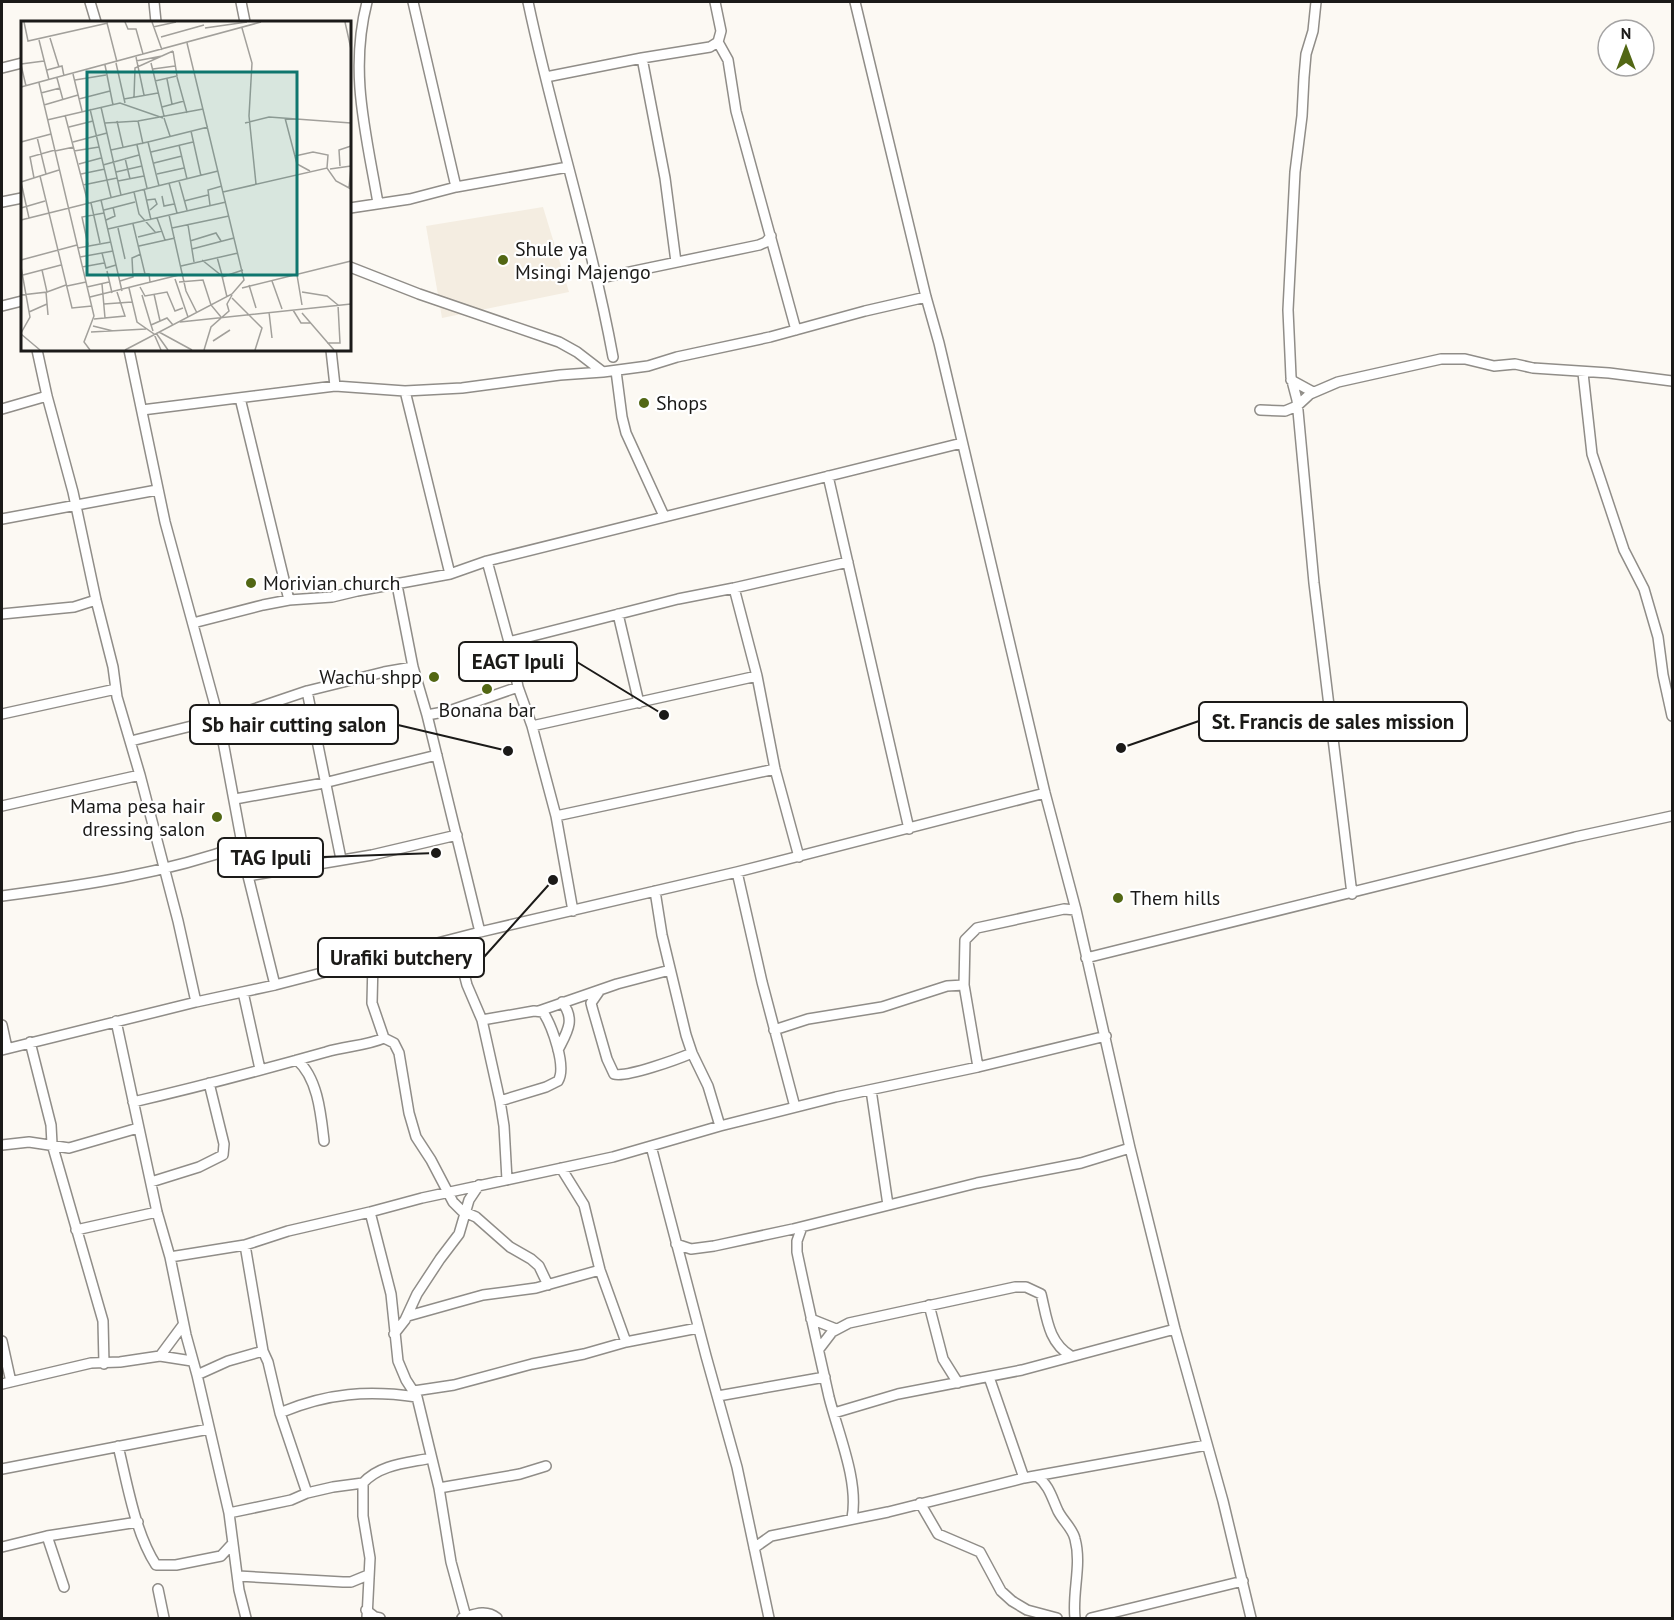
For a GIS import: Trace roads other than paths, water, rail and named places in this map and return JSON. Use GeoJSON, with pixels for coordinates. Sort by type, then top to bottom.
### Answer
{"type":"FeatureCollection","features":[{"type":"Feature","properties":{"kind":"street"},"geometry":{"type":"LineString","coordinates":[[90,2],[96,21]]}},
{"type":"Feature","properties":{"kind":"street"},"geometry":{"type":"LineString","coordinates":[[154,2],[156,21]]}},
{"type":"Feature","properties":{"kind":"street"},"geometry":{"type":"LineString","coordinates":[[241,2],[245,21]]}},
{"type":"Feature","properties":{"kind":"street"},"geometry":{"type":"LineString","coordinates":[[368,2],[363,19],[354,84],[359,97],[378,203]]}},
{"type":"Feature","properties":{"kind":"street"},"geometry":{"type":"LineString","coordinates":[[413,2],[456,187]]}},
{"type":"Feature","properties":{"kind":"street"},"geometry":{"type":"LineString","coordinates":[[528,2],[604,308],[613,357]]}},
{"type":"Feature","properties":{"kind":"street"},"geometry":{"type":"LineString","coordinates":[[546,77],[710,47],[718,42],[722,31],[715,2]]}},
{"type":"Feature","properties":{"kind":"street"},"geometry":{"type":"LineString","coordinates":[[855,2],[1045,793],[1076,910],[1130,1148],[1175,1329],[1224,1501],[1251,1618]]}},
{"type":"Feature","properties":{"kind":"street"},"geometry":{"type":"LineString","coordinates":[[1316,2],[1313,32],[1306,54],[1302,116],[1295,171],[1288,310],[1291,380],[1297,406],[1313,573],[1352,894]]}},
{"type":"Feature","properties":{"kind":"street"},"geometry":{"type":"LineString","coordinates":[[718,42],[728,60],[736,111],[796,330]]}},
{"type":"Feature","properties":{"kind":"street"},"geometry":{"type":"LineString","coordinates":[[642,58],[665,178],[676,262]]}},
{"type":"Feature","properties":{"kind":"street"},"geometry":{"type":"LineString","coordinates":[[2,68],[21,63]]}},
{"type":"Feature","properties":{"kind":"street"},"geometry":{"type":"LineString","coordinates":[[351,208],[410,200],[456,187],[568,167]]}},
{"type":"Feature","properties":{"kind":"street"},"geometry":{"type":"LineString","coordinates":[[2,202],[21,198]]}},
{"type":"Feature","properties":{"kind":"street"},"geometry":{"type":"LineString","coordinates":[[596,279],[759,245],[771,236]]}},
{"type":"Feature","properties":{"kind":"street"},"geometry":{"type":"LineString","coordinates":[[759,245],[775,252]]}},
{"type":"Feature","properties":{"kind":"street"},"geometry":{"type":"LineString","coordinates":[[351,267],[419,294],[559,342],[577,352],[603,372]]}},
{"type":"Feature","properties":{"kind":"street"},"geometry":{"type":"LineString","coordinates":[[142,410],[335,386],[405,392],[462,388],[648,366],[926,297]]}},
{"type":"Feature","properties":{"kind":"street"},"geometry":{"type":"LineString","coordinates":[[2,306],[21,303]]}},
{"type":"Feature","properties":{"kind":"street"},"geometry":{"type":"LineString","coordinates":[[37,351],[76,505],[116,689],[178,921],[196,1002]]}},
{"type":"Feature","properties":{"kind":"street"},"geometry":{"type":"LineString","coordinates":[[129,351],[157,490],[219,720],[248,876],[275,985]]}},
{"type":"Feature","properties":{"kind":"street"},"geometry":{"type":"LineString","coordinates":[[332,351],[335,386]]}},
{"type":"Feature","properties":{"kind":"street"},"geometry":{"type":"LineString","coordinates":[[1260,410],[1285,411],[1297,406],[1313,392],[1353,378],[1377,375],[1441,359],[1465,359],[1494,366],[1515,364],[1533,368],[1609,373],[1672,381]]}},
{"type":"Feature","properties":{"kind":"street"},"geometry":{"type":"LineString","coordinates":[[616,370],[626,433],[664,516]]}},
{"type":"Feature","properties":{"kind":"street"},"geometry":{"type":"LineString","coordinates":[[1583,373],[1592,454],[1624,550],[1644,589],[1658,638],[1672,716]]}},
{"type":"Feature","properties":{"kind":"street"},"geometry":{"type":"LineString","coordinates":[[1291,380],[1313,392]]}},
{"type":"Feature","properties":{"kind":"street"},"geometry":{"type":"LineString","coordinates":[[405,392],[450,574]]}},
{"type":"Feature","properties":{"kind":"street"},"geometry":{"type":"LineString","coordinates":[[2,408],[47,396]]}},
{"type":"Feature","properties":{"kind":"street"},"geometry":{"type":"LineString","coordinates":[[240,398],[289,600]]}},
{"type":"Feature","properties":{"kind":"street"},"geometry":{"type":"LineString","coordinates":[[193,623],[289,600],[332,597],[450,574],[487,561],[962,443]]}},
{"type":"Feature","properties":{"kind":"street"},"geometry":{"type":"LineString","coordinates":[[828,476],[909,829]]}},
{"type":"Feature","properties":{"kind":"street"},"geometry":{"type":"LineString","coordinates":[[2,519],[157,490]]}},
{"type":"Feature","properties":{"kind":"street"},"geometry":{"type":"LineString","coordinates":[[487,561],[509,642],[518,687],[532,726],[556,816],[573,911]]}},
{"type":"Feature","properties":{"kind":"street"},"geometry":{"type":"LineString","coordinates":[[509,642],[678,599],[848,562]]}},
{"type":"Feature","properties":{"kind":"street"},"geometry":{"type":"LineString","coordinates":[[397,585],[413,667],[427,715],[480,932]]}},
{"type":"Feature","properties":{"kind":"street"},"geometry":{"type":"LineString","coordinates":[[734,588],[756,676],[775,769],[798,857]]}},
{"type":"Feature","properties":{"kind":"street"},"geometry":{"type":"LineString","coordinates":[[2,614],[71,607],[96,600]]}},
{"type":"Feature","properties":{"kind":"street"},"geometry":{"type":"LineString","coordinates":[[618,614],[639,703]]}},
{"type":"Feature","properties":{"kind":"street"},"geometry":{"type":"LineString","coordinates":[[1662,669],[1672,666]]}},
{"type":"Feature","properties":{"kind":"street"},"geometry":{"type":"LineString","coordinates":[[131,741],[219,720],[307,691],[413,667]]}},
{"type":"Feature","properties":{"kind":"street"},"geometry":{"type":"LineString","coordinates":[[532,726],[756,676]]}},
{"type":"Feature","properties":{"kind":"street"},"geometry":{"type":"LineString","coordinates":[[427,715],[449,711],[518,687]]}},
{"type":"Feature","properties":{"kind":"street"},"geometry":{"type":"LineString","coordinates":[[2,714],[116,689]]}},
{"type":"Feature","properties":{"kind":"street"},"geometry":{"type":"LineString","coordinates":[[307,691],[341,859]]}},
{"type":"Feature","properties":{"kind":"street"},"geometry":{"type":"LineString","coordinates":[[235,798],[324,783],[437,755]]}},
{"type":"Feature","properties":{"kind":"street"},"geometry":{"type":"LineString","coordinates":[[556,816],[775,769]]}},
{"type":"Feature","properties":{"kind":"street"},"geometry":{"type":"LineString","coordinates":[[2,806],[140,775]]}},
{"type":"Feature","properties":{"kind":"street"},"geometry":{"type":"LineString","coordinates":[[2,1025],[4,1049],[373,961],[480,932],[798,857],[1045,793]]}},
{"type":"Feature","properties":{"kind":"street"},"geometry":{"type":"LineString","coordinates":[[1086,958],[1575,837],[1672,816]]}},
{"type":"Feature","properties":{"kind":"street"},"geometry":{"type":"LineString","coordinates":[[248,876],[372,855],[457,835]]}},
{"type":"Feature","properties":{"kind":"street"},"geometry":{"type":"LineString","coordinates":[[2,896],[55,890],[164,870],[243,845]]}},
{"type":"Feature","properties":{"kind":"street"},"geometry":{"type":"LineString","coordinates":[[737,872],[774,1030],[795,1107]]}},
{"type":"Feature","properties":{"kind":"street"},"geometry":{"type":"LineString","coordinates":[[655,891],[662,935],[692,1053],[708,1086],[720,1126]]}},
{"type":"Feature","properties":{"kind":"street"},"geometry":{"type":"LineString","coordinates":[[978,1067],[964,986],[963,945],[977,928],[1055,911],[1076,910]]}},
{"type":"Feature","properties":{"kind":"street"},"geometry":{"type":"LineString","coordinates":[[455,939],[467,985],[482,1020],[500,1101],[507,1180]]}},
{"type":"Feature","properties":{"kind":"street"},"geometry":{"type":"LineString","coordinates":[[373,961],[372,999],[384,1038],[394,1043],[399,1053],[409,1113],[416,1137],[449,1191],[453,1202],[510,1247],[531,1259],[539,1266],[548,1285]]}},
{"type":"Feature","properties":{"kind":"street"},"geometry":{"type":"LineString","coordinates":[[482,1020],[539,1011],[600,990],[670,970]]}},
{"type":"Feature","properties":{"kind":"street"},"geometry":{"type":"LineString","coordinates":[[774,1030],[808,1019],[882,1007],[947,986],[964,986]]}},
{"type":"Feature","properties":{"kind":"street"},"geometry":{"type":"LineString","coordinates":[[600,990],[591,1003],[607,1059],[614,1074],[620,1076],[631,1074],[692,1053]]}},
{"type":"Feature","properties":{"kind":"street"},"geometry":{"type":"LineString","coordinates":[[243,992],[260,1069]]}},
{"type":"Feature","properties":{"kind":"street"},"geometry":{"type":"LineString","coordinates":[[558,1050],[570,1022],[569,1011],[562,1002]]}},
{"type":"Feature","properties":{"kind":"street"},"geometry":{"type":"LineString","coordinates":[[500,1101],[558,1081],[561,1064],[558,1050],[546,1016],[539,1011]]}},
{"type":"Feature","properties":{"kind":"street"},"geometry":{"type":"LineString","coordinates":[[116,1021],[157,1212],[170,1257],[183,1325],[229,1513],[246,1618]]}},
{"type":"Feature","properties":{"kind":"street"},"geometry":{"type":"LineString","coordinates":[[170,1257],[245,1245],[288,1231],[449,1191],[561,1168],[651,1146],[795,1107],[1106,1036]]}},
{"type":"Feature","properties":{"kind":"street"},"geometry":{"type":"LineString","coordinates":[[133,1102],[384,1038]]}},
{"type":"Feature","properties":{"kind":"street"},"geometry":{"type":"LineString","coordinates":[[30,1042],[51,1125],[52,1144],[103,1321],[104,1364]]}},
{"type":"Feature","properties":{"kind":"street"},"geometry":{"type":"LineString","coordinates":[[297,1060],[313,1085],[324,1141]]}},
{"type":"Feature","properties":{"kind":"street"},"geometry":{"type":"LineString","coordinates":[[151,1182],[199,1167],[223,1155],[224,1144],[208,1083]]}},
{"type":"Feature","properties":{"kind":"street"},"geometry":{"type":"LineString","coordinates":[[871,1090],[888,1205]]}},
{"type":"Feature","properties":{"kind":"street"},"geometry":{"type":"LineString","coordinates":[[2,1145],[29,1142],[52,1144],[63,1148],[73,1147],[138,1128]]}},
{"type":"Feature","properties":{"kind":"street"},"geometry":{"type":"LineString","coordinates":[[651,1146],[737,1467],[766,1617]]}},
{"type":"Feature","properties":{"kind":"street"},"geometry":{"type":"LineString","coordinates":[[676,1244],[692,1249],[700,1248],[802,1227],[977,1183],[1081,1163],[1130,1148]]}},
{"type":"Feature","properties":{"kind":"street"},"geometry":{"type":"LineString","coordinates":[[561,1168],[584,1204],[600,1270],[626,1342]]}},
{"type":"Feature","properties":{"kind":"street"},"geometry":{"type":"LineString","coordinates":[[394,1334],[408,1316],[417,1294],[448,1246],[459,1234],[469,1200],[479,1185]]}},
{"type":"Feature","properties":{"kind":"street"},"geometry":{"type":"LineString","coordinates":[[76,1230],[157,1212]]}},
{"type":"Feature","properties":{"kind":"street"},"geometry":{"type":"LineString","coordinates":[[370,1212],[391,1294],[398,1362],[406,1380],[416,1394],[439,1488],[451,1562],[464,1618],[475,1613],[487,1613],[498,1618]]}},
{"type":"Feature","properties":{"kind":"street"},"geometry":{"type":"LineString","coordinates":[[802,1227],[797,1247],[811,1319],[855,1501],[852,1518]]}},
{"type":"Feature","properties":{"kind":"street"},"geometry":{"type":"LineString","coordinates":[[781,1231],[797,1247]]}},
{"type":"Feature","properties":{"kind":"street"},"geometry":{"type":"LineString","coordinates":[[245,1245],[263,1351],[282,1412],[280,1413],[307,1493]]}},
{"type":"Feature","properties":{"kind":"street"},"geometry":{"type":"LineString","coordinates":[[408,1316],[483,1295],[548,1285],[600,1270]]}},
{"type":"Feature","properties":{"kind":"street"},"geometry":{"type":"LineString","coordinates":[[819,1349],[836,1329],[849,1323],[1000,1289],[1026,1287],[1041,1294],[1055,1343],[1071,1356]]}},
{"type":"Feature","properties":{"kind":"street"},"geometry":{"type":"LineString","coordinates":[[928,1305],[942,1359],[958,1383]]}},
{"type":"Feature","properties":{"kind":"street"},"geometry":{"type":"LineString","coordinates":[[811,1319],[836,1329]]}},
{"type":"Feature","properties":{"kind":"street"},"geometry":{"type":"LineString","coordinates":[[160,1356],[183,1325]]}},
{"type":"Feature","properties":{"kind":"street"},"geometry":{"type":"LineString","coordinates":[[282,1412],[312,1401],[358,1392],[416,1394],[532,1364],[594,1352],[626,1342],[698,1328]]}},
{"type":"Feature","properties":{"kind":"street"},"geometry":{"type":"LineString","coordinates":[[834,1413],[898,1394],[990,1377],[1175,1329]]}},
{"type":"Feature","properties":{"kind":"street"},"geometry":{"type":"LineString","coordinates":[[2,1341],[6,1383],[51,1374],[79,1365],[160,1356],[192,1361]]}},
{"type":"Feature","properties":{"kind":"street"},"geometry":{"type":"LineString","coordinates":[[197,1375],[228,1361],[263,1351]]}},
{"type":"Feature","properties":{"kind":"street"},"geometry":{"type":"LineString","coordinates":[[718,1396],[825,1377]]}},
{"type":"Feature","properties":{"kind":"street"},"geometry":{"type":"LineString","coordinates":[[990,1377],[1024,1478]]}},
{"type":"Feature","properties":{"kind":"street"},"geometry":{"type":"LineString","coordinates":[[2,1469],[209,1429]]}},
{"type":"Feature","properties":{"kind":"street"},"geometry":{"type":"LineString","coordinates":[[754,1548],[771,1536],[1024,1478],[1207,1444]]}},
{"type":"Feature","properties":{"kind":"street"},"geometry":{"type":"LineString","coordinates":[[118,1446],[138,1522],[156,1565],[176,1565],[221,1556],[233,1543]]}},
{"type":"Feature","properties":{"kind":"street"},"geometry":{"type":"LineString","coordinates":[[229,1513],[291,1500],[307,1493],[363,1483],[374,1473],[387,1467],[431,1458]]}},
{"type":"Feature","properties":{"kind":"street"},"geometry":{"type":"LineString","coordinates":[[439,1488],[520,1474],[546,1466]]}},
{"type":"Feature","properties":{"kind":"street"},"geometry":{"type":"LineString","coordinates":[[1037,1476],[1047,1485],[1061,1517],[1075,1536],[1077,1567],[1075,1618]]}},
{"type":"Feature","properties":{"kind":"street"},"geometry":{"type":"LineString","coordinates":[[363,1483],[363,1516],[370,1558],[367,1614],[380,1618]]}},
{"type":"Feature","properties":{"kind":"street"},"geometry":{"type":"LineString","coordinates":[[920,1503],[938,1534],[980,1552],[1001,1591],[1011,1601],[1027,1610],[1057,1618]]}},
{"type":"Feature","properties":{"kind":"street"},"geometry":{"type":"LineString","coordinates":[[2,1547],[47,1536],[138,1522]]}},
{"type":"Feature","properties":{"kind":"street"},"geometry":{"type":"LineString","coordinates":[[47,1536],[64,1587]]}},
{"type":"Feature","properties":{"kind":"street"},"geometry":{"type":"LineString","coordinates":[[238,1576],[351,1582],[368,1575]]}},
{"type":"Feature","properties":{"kind":"street"},"geometry":{"type":"LineString","coordinates":[[1091,1618],[1243,1581]]}},
{"type":"Feature","properties":{"kind":"street"},"geometry":{"type":"LineString","coordinates":[[158,1589],[164,1618]]}},
{"type":"Feature","properties":{"kind":"place","name":"Shule ya Msingi Majengo"},"geometry":{"type":"Point","coordinates":[503,260]}},
{"type":"Feature","properties":{"kind":"place","name":"Shops"},"geometry":{"type":"Point","coordinates":[644,403]}},
{"type":"Feature","properties":{"kind":"place","name":"Morivian church"},"geometry":{"type":"Point","coordinates":[251,583]}},
{"type":"Feature","properties":{"kind":"place","name":"Wachu shpp"},"geometry":{"type":"Point","coordinates":[434,677]}},
{"type":"Feature","properties":{"kind":"place","name":"Bonana bar"},"geometry":{"type":"Point","coordinates":[487,689]}},
{"type":"Feature","properties":{"kind":"place","name":"EAGT Ipuli"},"geometry":{"type":"Point","coordinates":[664,715]}},
{"type":"Feature","properties":{"kind":"place","name":"St. Francis de sales mission"},"geometry":{"type":"Point","coordinates":[1121,748]}},
{"type":"Feature","properties":{"kind":"place","name":"Sb hair cutting salon"},"geometry":{"type":"Point","coordinates":[508,751]}},
{"type":"Feature","properties":{"kind":"place","name":"Mama pesa hair dressing salon"},"geometry":{"type":"Point","coordinates":[217,817]}},
{"type":"Feature","properties":{"kind":"place","name":"TAG Ipuli"},"geometry":{"type":"Point","coordinates":[436,853]}},
{"type":"Feature","properties":{"kind":"place","name":"Urafiki butchery"},"geometry":{"type":"Point","coordinates":[553,880]}},
{"type":"Feature","properties":{"kind":"place","name":"Them hills"},"geometry":{"type":"Point","coordinates":[1118,898]}}]}
